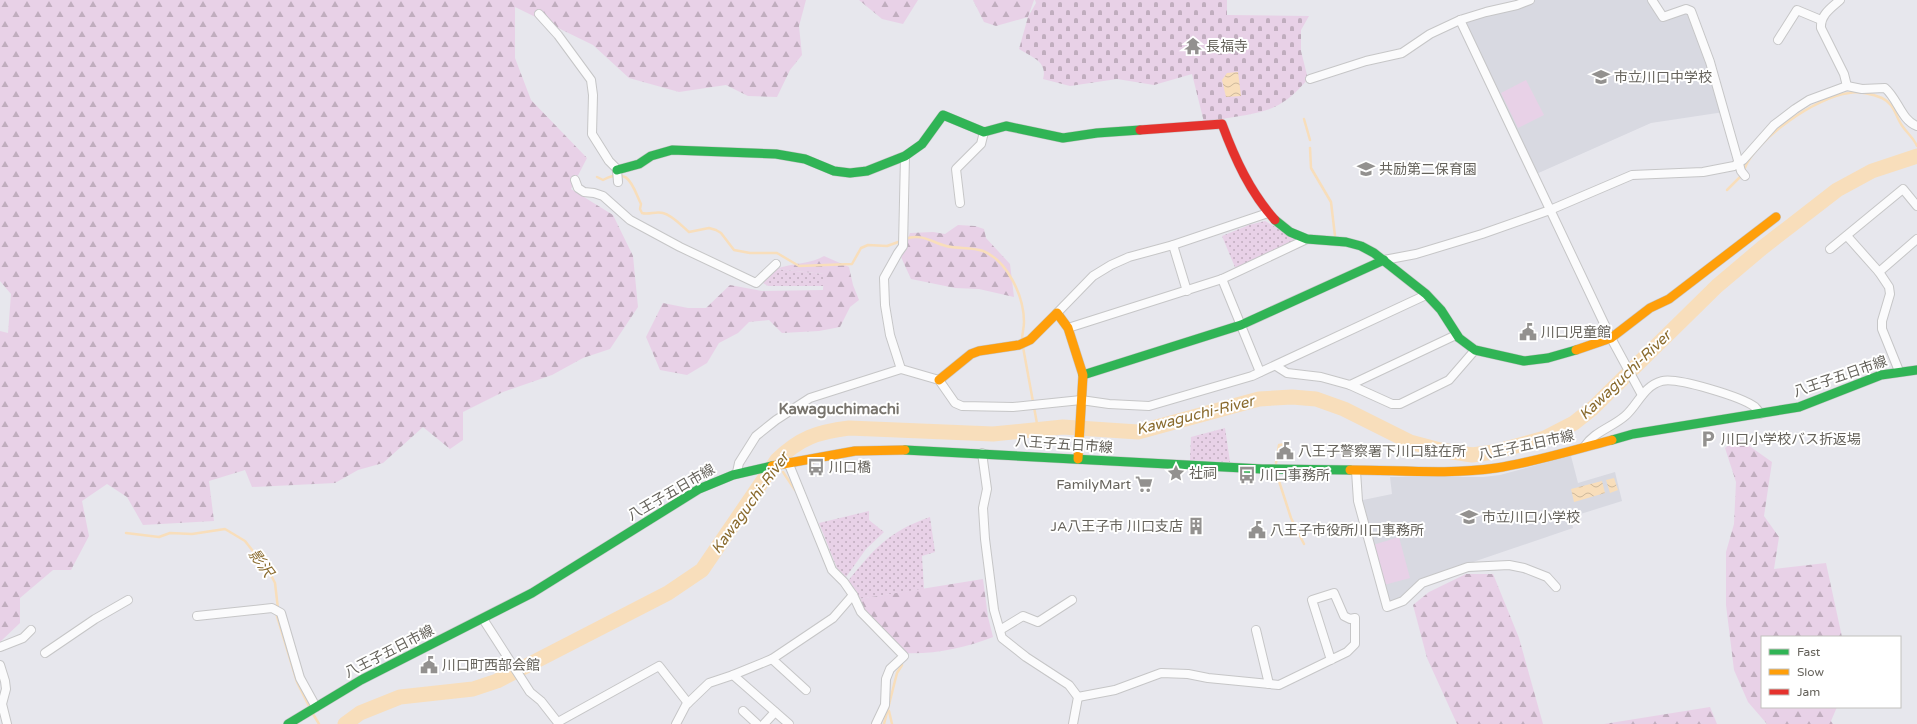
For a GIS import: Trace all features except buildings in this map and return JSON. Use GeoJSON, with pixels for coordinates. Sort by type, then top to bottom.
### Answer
{"type":"FeatureCollection","features":[{"type":"Feature","properties":{"kind":"street"},"geometry":{"type":"LineString","coordinates":[[1310,79],[1366,60],[1402,53],[1430,34],[1460,20],[1517,5],[1530,0]]}},
{"type":"Feature","properties":{"kind":"street"},"geometry":{"type":"LineString","coordinates":[[1652,0],[1663,17],[1686,9],[1691,11],[1710,62],[1742,170]]}},
{"type":"Feature","properties":{"kind":"street"},"geometry":{"type":"LineString","coordinates":[[1840,0],[1829,9],[1821,20],[1821,28],[1844,74],[1847,86]]}},
{"type":"Feature","properties":{"kind":"street"},"geometry":{"type":"LineString","coordinates":[[1778,40],[1797,10],[1821,20]]}},
{"type":"Feature","properties":{"kind":"street"},"geometry":{"type":"LineString","coordinates":[[539,14],[558,35],[591,80],[593,95],[592,134],[617,170],[618,182]]}},
{"type":"Feature","properties":{"kind":"street"},"geometry":{"type":"LineString","coordinates":[[1460,20],[1611,338],[1632,379],[1642,394]]}},
{"type":"Feature","properties":{"kind":"street"},"geometry":{"type":"LineString","coordinates":[[1742,170],[1783,117],[1809,100],[1847,86],[1854,88],[1885,88],[1891,94],[1909,123],[1917,126]]}},
{"type":"Feature","properties":{"kind":"street"},"geometry":{"type":"LineString","coordinates":[[617,170],[639,164],[651,156],[672,150],[776,154],[804,159],[834,171],[850,174],[867,171],[905,156],[922,144],[943,114],[984,132],[1006,126],[1063,138],[1097,133],[1222,124],[1240,172],[1268,214],[1294,233],[1307,239],[1348,242],[1368,250],[1384,260],[1426,295],[1442,311],[1462,343],[1475,350],[1524,360],[1578,350],[1611,338],[1650,308],[1669,299],[1776,217]]}},
{"type":"Feature","properties":{"kind":"street"},"geometry":{"type":"LineString","coordinates":[[960,204],[956,169],[980,144],[984,132]]}},
{"type":"Feature","properties":{"kind":"street"},"geometry":{"type":"LineString","coordinates":[[901,369],[890,335],[885,305],[884,278],[904,242],[905,156]]}},
{"type":"Feature","properties":{"kind":"street"},"geometry":{"type":"LineString","coordinates":[[1083,375],[1241,325],[1384,260],[1416,254],[1482,234],[1550,210],[1632,175],[1742,170]]}},
{"type":"Feature","properties":{"kind":"street"},"geometry":{"type":"LineString","coordinates":[[575,180],[578,188],[584,192],[603,196],[630,220],[680,248],[756,283],[776,264]]}},
{"type":"Feature","properties":{"kind":"street"},"geometry":{"type":"LineString","coordinates":[[1830,248],[1847,236],[1903,189],[1917,206]]}},
{"type":"Feature","properties":{"kind":"street"},"geometry":{"type":"LineString","coordinates":[[939,380],[971,354],[979,351],[1023,344],[1041,330],[1098,272],[1129,258],[1268,214]]}},
{"type":"Feature","properties":{"kind":"street"},"geometry":{"type":"LineString","coordinates":[[1847,236],[1879,272],[1890,287],[1890,294],[1882,321],[1882,329],[1899,371]]}},
{"type":"Feature","properties":{"kind":"street"},"geometry":{"type":"LineString","coordinates":[[1068,328],[1222,279],[1307,239]]}},
{"type":"Feature","properties":{"kind":"street"},"geometry":{"type":"LineString","coordinates":[[1879,272],[1917,239]]}},
{"type":"Feature","properties":{"kind":"street"},"geometry":{"type":"LineString","coordinates":[[1173,245],[1187,291]]}},
{"type":"Feature","properties":{"kind":"street"},"geometry":{"type":"LineString","coordinates":[[1222,279],[1260,372]]}},
{"type":"Feature","properties":{"kind":"street"},"geometry":{"type":"LineString","coordinates":[[741,471],[739,463],[756,436],[776,420],[810,398],[901,369],[939,380],[955,403],[962,406],[1013,407],[1032,404],[1109,404],[1149,406],[1276,366],[1426,295]]}},
{"type":"Feature","properties":{"kind":"street"},"geometry":{"type":"LineString","coordinates":[[1057,313],[1068,328],[1083,375],[1078,460]]}},
{"type":"Feature","properties":{"kind":"street"},"geometry":{"type":"LineString","coordinates":[[1350,385],[1456,335]]}},
{"type":"Feature","properties":{"kind":"street"},"geometry":{"type":"LineString","coordinates":[[1276,366],[1287,373],[1321,377],[1350,385],[1387,402],[1400,404],[1449,380],[1475,350]]}},
{"type":"Feature","properties":{"kind":"street","name":"八王子五日市線"},"geometry":{"type":"LineString","coordinates":[[288,724],[367,677],[483,619],[559,578],[696,491],[719,479],[741,471],[837,453],[879,449],[982,453],[1262,470],[1444,472],[1482,470],[1530,462],[1633,434],[1760,414],[1810,404],[1865,380],[1899,371],[1917,370]]}},
{"type":"Feature","properties":{"kind":"street"},"geometry":{"type":"LineString","coordinates":[[1584,447],[1597,433],[1625,416],[1642,394],[1661,381],[1675,381],[1719,392],[1748,403],[1755,407],[1760,414]]}},
{"type":"Feature","properties":{"kind":"street"},"geometry":{"type":"LineString","coordinates":[[982,453],[987,489],[983,508],[985,539],[994,610],[1002,638],[1026,658],[1069,685],[1078,697],[1073,724]]}},
{"type":"Feature","properties":{"kind":"street"},"geometry":{"type":"LineString","coordinates":[[788,462],[832,570],[854,595],[861,612],[904,656],[890,669],[886,679],[885,705],[876,724]]}},
{"type":"Feature","properties":{"kind":"street"},"geometry":{"type":"LineString","coordinates":[[1356,471],[1358,501],[1387,607],[1403,601],[1422,583],[1468,567],[1510,565],[1524,568],[1547,577],[1556,587]]}},
{"type":"Feature","properties":{"kind":"street"},"geometry":{"type":"LineString","coordinates":[[1078,697],[1116,690],[1161,673],[1188,674],[1208,678],[1279,685],[1332,660],[1347,652],[1355,644],[1355,618],[1350,619],[1344,616],[1334,593],[1312,600],[1332,660]]}},
{"type":"Feature","properties":{"kind":"street"},"geometry":{"type":"LineString","coordinates":[[676,724],[688,703],[709,683],[772,659],[833,618],[854,595]]}},
{"type":"Feature","properties":{"kind":"street"},"geometry":{"type":"LineString","coordinates":[[44,653],[95,619],[128,600]]}},
{"type":"Feature","properties":{"kind":"street"},"geometry":{"type":"LineString","coordinates":[[1000,630],[1023,616],[1038,622],[1072,600]]}},
{"type":"Feature","properties":{"kind":"street"},"geometry":{"type":"LineString","coordinates":[[197,616],[272,608],[281,613],[300,678],[312,709]]}},
{"type":"Feature","properties":{"kind":"street"},"geometry":{"type":"LineString","coordinates":[[483,619],[525,683],[559,723],[659,666],[688,703]]}},
{"type":"Feature","properties":{"kind":"street"},"geometry":{"type":"LineString","coordinates":[[0,647],[23,638],[32,630]]}},
{"type":"Feature","properties":{"kind":"street"},"geometry":{"type":"LineString","coordinates":[[1256,630],[1269,684]]}},
{"type":"Feature","properties":{"kind":"street"},"geometry":{"type":"LineString","coordinates":[[772,659],[806,690]]}},
{"type":"Feature","properties":{"kind":"street"},"geometry":{"type":"LineString","coordinates":[[0,665],[6,690],[3,697],[1,711],[7,724]]}},
{"type":"Feature","properties":{"kind":"street"},"geometry":{"type":"LineString","coordinates":[[733,675],[789,724]]}},
{"type":"Feature","properties":{"kind":"street"},"geometry":{"type":"LineString","coordinates":[[743,711],[757,724]]}},
{"type":"Feature","properties":{"kind":"street"},"geometry":{"type":"LineString","coordinates":[[764,724],[775,712]]}},
{"type":"Feature","properties":{"kind":"shaded area","name":"市立川口中学校"},"geometry":{"type":"Polygon","coordinates":[[[1530,0],[1652,0],[1664,17],[1691,11],[1724,112],[1651,123],[1534,175],[1460,20],[1530,0]]]}},
{"type":"Feature","properties":{"kind":"shaded area"},"geometry":{"type":"Polygon","coordinates":[[[1571,456],[1578,483],[1615,472],[1622,501],[1571,517],[1573,528],[1420,580],[1402,601],[1389,606],[1358,501],[1392,494],[1390,477],[1483,477],[1500,475],[1571,456]]]}},
{"type":"Feature","properties":{"kind":"green space"},"geometry":{"type":"Polygon","coordinates":[[[0,0],[806,0],[799,26],[802,55],[790,70],[777,97],[748,96],[726,85],[679,92],[629,78],[593,45],[515,7],[515,58],[531,100],[587,158],[571,189],[613,215],[633,256],[638,307],[610,349],[583,358],[552,375],[503,392],[463,412],[463,440],[450,449],[423,427],[383,463],[358,470],[335,483],[252,487],[245,470],[209,481],[214,521],[143,525],[127,497],[107,484],[82,501],[89,536],[71,570],[53,570],[20,598],[20,623],[0,642],[0,331],[8,333],[11,294],[0,281],[0,0]]]}},
{"type":"Feature","properties":{"kind":"green space"},"geometry":{"type":"Polygon","coordinates":[[[859,0],[918,0],[903,24],[882,19],[859,0]]]}},
{"type":"Feature","properties":{"kind":"green space"},"geometry":{"type":"Polygon","coordinates":[[[973,0],[1034,0],[1028,17],[996,26],[984,22],[973,0]]]}},
{"type":"Feature","properties":{"kind":"green space"},"geometry":{"type":"Polygon","coordinates":[[[1035,0],[1227,0],[1227,15],[1309,16],[1301,30],[1301,51],[1308,79],[1284,102],[1273,108],[1243,116],[1204,122],[1192,74],[1154,85],[1117,79],[1070,86],[1043,79],[1044,73],[1041,64],[1019,49],[1028,17],[1036,3],[1035,0]]]}},
{"type":"Feature","properties":{"kind":"green space"},"geometry":{"type":"Polygon","coordinates":[[[1526,80],[1544,115],[1518,128],[1501,93],[1526,80]]]}},
{"type":"Feature","properties":{"kind":"green space"},"geometry":{"type":"Polygon","coordinates":[[[1265,221],[1293,238],[1302,241],[1237,272],[1222,236],[1249,225],[1265,221]]]}},
{"type":"Feature","properties":{"kind":"green space"},"geometry":{"type":"Polygon","coordinates":[[[958,225],[975,226],[984,229],[986,238],[1010,264],[1014,297],[979,289],[955,288],[911,279],[901,257],[910,233],[933,232],[945,234],[958,225]]]}},
{"type":"Feature","properties":{"kind":"green space"},"geometry":{"type":"Polygon","coordinates":[[[824,256],[849,267],[853,285],[859,300],[850,307],[840,327],[819,331],[782,333],[769,320],[749,322],[738,333],[719,343],[707,363],[687,375],[660,370],[646,337],[663,303],[688,308],[706,308],[730,285],[762,291],[823,290],[824,274],[776,269],[814,261],[824,256]]]}},
{"type":"Feature","properties":{"kind":"green space"},"geometry":{"type":"Polygon","coordinates":[[[776,269],[824,274],[824,286],[768,286],[763,283],[776,269]]]}},
{"type":"Feature","properties":{"kind":"green space"},"geometry":{"type":"Polygon","coordinates":[[[1225,428],[1230,462],[1190,460],[1191,437],[1225,428]]]}},
{"type":"Feature","properties":{"kind":"green space"},"geometry":{"type":"Polygon","coordinates":[[[1738,438],[1772,462],[1764,516],[1779,537],[1774,569],[1826,563],[1842,636],[1761,636],[1761,708],[1837,708],[1831,721],[1833,724],[1767,724],[1748,702],[1734,670],[1726,605],[1726,552],[1734,524],[1736,482],[1725,448],[1738,438]]]}},
{"type":"Feature","properties":{"kind":"green space"},"geometry":{"type":"Polygon","coordinates":[[[869,511],[869,520],[884,532],[866,549],[846,577],[837,568],[819,523],[869,511]]]}},
{"type":"Feature","properties":{"kind":"green space"},"geometry":{"type":"Polygon","coordinates":[[[930,517],[935,552],[922,556],[924,589],[859,599],[857,592],[848,581],[867,559],[893,535],[930,517]]]}},
{"type":"Feature","properties":{"kind":"green space"},"geometry":{"type":"Polygon","coordinates":[[[1399,537],[1410,578],[1384,585],[1373,545],[1399,537]]]}},
{"type":"Feature","properties":{"kind":"green space"},"geometry":{"type":"Polygon","coordinates":[[[1466,574],[1493,574],[1519,638],[1543,724],[1457,724],[1427,658],[1413,605],[1429,592],[1466,574]]]}},
{"type":"Feature","properties":{"kind":"green space"},"geometry":{"type":"Polygon","coordinates":[[[983,579],[988,617],[993,637],[960,647],[937,652],[902,653],[861,610],[859,599],[983,579]]]}},
{"type":"Feature","properties":{"kind":"green space"},"geometry":{"type":"Polygon","coordinates":[[[1710,707],[1717,724],[1604,724],[1710,707]]]}},
{"type":"Feature","properties":{"kind":"water"},"geometry":{"type":"Polygon","coordinates":[[[1238,72],[1241,96],[1226,97],[1222,80],[1227,73],[1238,72]]]}},
{"type":"Feature","properties":{"kind":"water"},"geometry":{"type":"Polygon","coordinates":[[[1614,478],[1618,490],[1610,493],[1606,480],[1614,478]]]}},
{"type":"Feature","properties":{"kind":"water"},"geometry":{"type":"Polygon","coordinates":[[[1602,481],[1605,493],[1574,502],[1571,489],[1602,481]]]}},
{"type":"Feature","properties":{"kind":"waterway"},"geometry":{"type":"LineString","coordinates":[[1744,170],[1750,158],[1760,145],[1788,121],[1820,102],[1835,96],[1853,92],[1870,94],[1882,98],[1890,104],[1900,123],[1917,146]]}},
{"type":"Feature","properties":{"kind":"waterway"},"geometry":{"type":"LineString","coordinates":[[1304,119],[1310,140]]}},
{"type":"Feature","properties":{"kind":"waterway"},"geometry":{"type":"LineString","coordinates":[[1310,148],[1311,168],[1331,202],[1335,236]]}},
{"type":"Feature","properties":{"kind":"waterway","name":"Kawaguchi-River"},"geometry":{"type":"LineString","coordinates":[[345,724],[360,713],[400,697],[473,689],[497,681],[668,593],[702,570],[777,460],[793,446],[818,434],[849,428],[993,434],[1063,427],[1138,432],[1259,399],[1292,397],[1316,399],[1344,409],[1410,442],[1440,450],[1472,455],[1494,452],[1545,438],[1574,423],[1593,408],[1717,286],[1762,248],[1837,190],[1872,171],[1917,156]]}},
{"type":"Feature","properties":{"kind":"waterway"},"geometry":{"type":"LineString","coordinates":[[1727,190],[1742,175]]}},
{"type":"Feature","properties":{"kind":"waterway"},"geometry":{"type":"LineString","coordinates":[[597,177],[603,180],[612,176],[624,176],[632,184],[641,204],[640,209],[642,213],[666,214],[677,221],[689,232],[709,228],[716,230],[721,233],[734,250],[750,253],[777,253],[799,266],[852,264],[861,248],[868,245],[887,246],[901,241]]}},
{"type":"Feature","properties":{"kind":"waterway"},"geometry":{"type":"LineString","coordinates":[[905,239],[916,237],[946,246],[983,251],[992,256],[1007,271],[1018,291],[1024,322],[1022,340]]}},
{"type":"Feature","properties":{"kind":"waterway"},"geometry":{"type":"LineString","coordinates":[[1023,347],[1038,429]]}},
{"type":"Feature","properties":{"kind":"waterway"},"geometry":{"type":"LineString","coordinates":[[1276,463],[1279,445],[1288,444]]}},
{"type":"Feature","properties":{"kind":"waterway"},"geometry":{"type":"LineString","coordinates":[[783,472],[795,490]]}},
{"type":"Feature","properties":{"kind":"waterway"},"geometry":{"type":"LineString","coordinates":[[1278,478],[1291,518],[1304,544]]}},
{"type":"Feature","properties":{"kind":"waterway","name":"影沢"},"geometry":{"type":"LineString","coordinates":[[126,533],[159,537],[170,533],[192,534],[225,529],[245,541],[270,573],[275,583],[278,609]]}},
{"type":"Feature","properties":{"kind":"waterway","name":"影沢"},"geometry":{"type":"LineString","coordinates":[[276,613],[297,682],[310,708]]}},
{"type":"Feature","properties":{"kind":"waterway"},"geometry":{"type":"LineString","coordinates":[[884,724],[897,673],[902,665]]}},
{"type":"Feature","properties":{"kind":"waterway"},"geometry":{"type":"LineString","coordinates":[[889,711],[892,724]]}},
{"type":"Feature","properties":{"kind":"waterway","name":"影沢"},"geometry":{"type":"LineString","coordinates":[[313,714],[319,724]]}},
{"type":"Feature","properties":{"kind":"traffic: fast"},"geometry":{"type":"LineString","coordinates":[[617,170],[639,164],[651,156],[672,150],[776,154],[805,159],[834,171],[850,173],[867,171],[905,156],[922,144],[943,115],[984,132],[1006,126],[1063,138],[1097,133],[1140,130]]}},
{"type":"Feature","properties":{"kind":"traffic: fast"},"geometry":{"type":"LineString","coordinates":[[1275,220],[1290,232],[1307,239],[1346,242],[1361,246],[1374,253],[1426,294],[1441,310],[1459,338],[1475,350],[1524,361],[1548,358],[1576,350]]}},
{"type":"Feature","properties":{"kind":"traffic: fast"},"geometry":{"type":"LineString","coordinates":[[1083,375],[1241,325],[1384,260]]}},
{"type":"Feature","properties":{"kind":"traffic: fast"},"geometry":{"type":"LineString","coordinates":[[1612,440],[1633,434],[1799,407],[1881,375],[1917,370]]}},
{"type":"Feature","properties":{"kind":"traffic: fast"},"geometry":{"type":"LineString","coordinates":[[905,450],[1262,469],[1350,470]]}},
{"type":"Feature","properties":{"kind":"traffic: fast"},"geometry":{"type":"LineString","coordinates":[[288,724],[361,680],[532,593],[699,489],[733,475],[772,466]]}},
{"type":"Feature","properties":{"kind":"traffic: slow"},"geometry":{"type":"LineString","coordinates":[[1576,350],[1611,338],[1650,308],[1669,299],[1776,217]]}},
{"type":"Feature","properties":{"kind":"traffic: slow"},"geometry":{"type":"LineString","coordinates":[[939,380],[971,354],[979,351],[1019,345],[1030,340],[1057,313],[1068,328],[1083,375],[1078,459]]}},
{"type":"Feature","properties":{"kind":"traffic: slow"},"geometry":{"type":"LineString","coordinates":[[1350,470],[1441,472],[1496,468],[1554,456],[1612,440]]}},
{"type":"Feature","properties":{"kind":"traffic: slow"},"geometry":{"type":"LineString","coordinates":[[772,466],[855,451],[905,450]]}},
{"type":"Feature","properties":{"kind":"traffic: jam"},"geometry":{"type":"LineString","coordinates":[[1140,130],[1222,124],[1244,175],[1258,198],[1275,220]]}},
{"type":"Feature","properties":{"kind":"place","name":"長福寺"},"geometry":{"type":"Point","coordinates":[1193,46]}},
{"type":"Feature","properties":{"kind":"place","name":"市立川口中学校"},"geometry":{"type":"Point","coordinates":[1601,77]}},
{"type":"Feature","properties":{"kind":"place","name":"共励第二保育園"},"geometry":{"type":"Point","coordinates":[1366,169]}},
{"type":"Feature","properties":{"kind":"place","name":"川口児童館"},"geometry":{"type":"Point","coordinates":[1528,332]}},
{"type":"Feature","properties":{"kind":"place","name":"川口小学校バス折返場"},"geometry":{"type":"Point","coordinates":[1708,439]}},
{"type":"Feature","properties":{"kind":"place","name":"八王子警察署下川口駐在所"},"geometry":{"type":"Point","coordinates":[1285,451]}},
{"type":"Feature","properties":{"kind":"place","name":"川口橋"},"geometry":{"type":"Point","coordinates":[816,467]}},
{"type":"Feature","properties":{"kind":"place","name":"社祠"},"geometry":{"type":"Point","coordinates":[1176,473]}},
{"type":"Feature","properties":{"kind":"place","name":"川口事務所"},"geometry":{"type":"Point","coordinates":[1247,475]}},
{"type":"Feature","properties":{"kind":"place","name":"FamilyMart"},"geometry":{"type":"Point","coordinates":[1144,484]}},
{"type":"Feature","properties":{"kind":"place","name":"市立川口小学校"},"geometry":{"type":"Point","coordinates":[1469,517]}},
{"type":"Feature","properties":{"kind":"place","name":"JA八王子市 川口支店"},"geometry":{"type":"Point","coordinates":[1196,526]}},
{"type":"Feature","properties":{"kind":"place","name":"八王子市役所川口事務所"},"geometry":{"type":"Point","coordinates":[1257,530]}},
{"type":"Feature","properties":{"kind":"place","name":"川口町西部会館"},"geometry":{"type":"Point","coordinates":[429,665]}},
{"type":"Feature","properties":{"kind":"district","name":"Kawaguchimachi"},"geometry":{"type":"Point","coordinates":[839,409]}}]}
